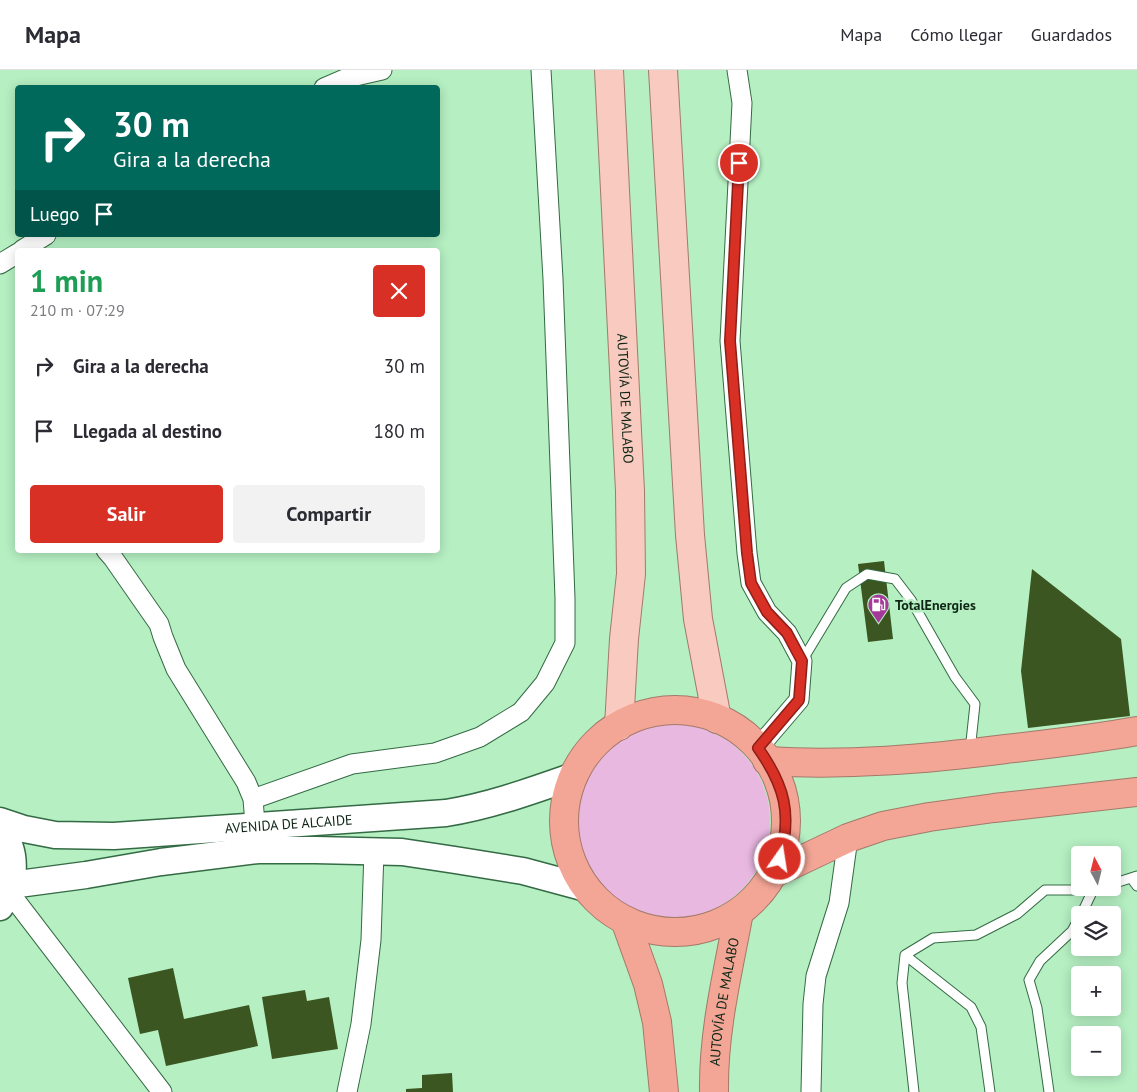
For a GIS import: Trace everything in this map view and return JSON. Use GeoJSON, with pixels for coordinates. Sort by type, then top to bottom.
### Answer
{"type":"FeatureCollection","features":[{"type":"Feature","properties":{"kind":"highway"},"geometry":{"type":"LineString","coordinates":[[667,711],[684,711],[717,719],[746,736],[763,755],[777,777],[785,809],[784,843],[780,859],[772,874],[752,901],[738,912],[708,927],[674,932],[641,927],[610,911],[586,888],[570,858],[566,842],[565,808],[574,776],[593,747],[619,726],[634,719],[667,711]]}},
{"type":"Feature","properties":{"kind":"highway"},"geometry":{"type":"LineString","coordinates":[[763,755],[808,764],[841,764],[970,754],[1137,732]]}},
{"type":"Feature","properties":{"kind":"highway"},"geometry":{"type":"LineString","coordinates":[[772,874],[848,838],[883,826],[929,817],[994,808],[1137,792]]}},
{"type":"Feature","properties":{"kind":"highway","name":"AUTOVÍA DE MALABO"},"geometry":{"type":"LineString","coordinates":[[714,1092],[716,1045],[721,1007],[738,912]]}},
{"type":"Feature","properties":{"kind":"highway"},"geometry":{"type":"LineString","coordinates":[[625,920],[648,984],[662,1060],[664,1092]]}},
{"type":"Feature","properties":{"kind":"main road","name":"AUTOVÍA DE MALABO"},"geometry":{"type":"LineString","coordinates":[[609,70],[630,490],[631,574],[624,639],[619,726]]}},
{"type":"Feature","properties":{"kind":"main road"},"geometry":{"type":"LineString","coordinates":[[662,70],[690,535],[698,619],[717,719]]}},
{"type":"Feature","properties":{"kind":"main road","name":"AVENIDA DE ALCAIDE"},"geometry":{"type":"LineString","coordinates":[[7,895],[86,875],[161,862],[256,838],[474,808],[501,801],[574,776]]}},
{"type":"Feature","properties":{"kind":"main road","name":"AVENIDA DE ALCAIDE"},"geometry":{"type":"LineString","coordinates":[[0,821],[55,836],[256,838],[420,855],[513,870],[586,888]]}},
{"type":"Feature","properties":{"kind":"main road"},"geometry":{"type":"LineString","coordinates":[[0,830],[6,836],[13,860],[7,895]]}},
{"type":"Feature","properties":{"kind":"street"},"geometry":{"type":"LineString","coordinates":[[331,85],[347,78],[382,70]]}},
{"type":"Feature","properties":{"kind":"street"},"geometry":{"type":"LineString","coordinates":[[253,799],[352,764],[435,754],[480,737],[521,712],[545,683],[565,643],[553,278],[541,70]]}},
{"type":"Feature","properties":{"kind":"street"},"geometry":{"type":"LineString","coordinates":[[737,70],[742,103],[730,341],[747,553],[751,583],[767,612],[787,633],[802,661],[799,700],[763,755]]}},
{"type":"Feature","properties":{"kind":"street"},"geometry":{"type":"LineString","coordinates":[[25,248],[43,237]]}},
{"type":"Feature","properties":{"kind":"street"},"geometry":{"type":"LineString","coordinates":[[0,264],[15,255]]}},
{"type":"Feature","properties":{"kind":"street"},"geometry":{"type":"LineString","coordinates":[[109,553],[159,624],[176,669],[246,782],[253,799],[256,838]]}},
{"type":"Feature","properties":{"kind":"street"},"geometry":{"type":"LineString","coordinates":[[811,1092],[813,1004],[816,976],[839,903],[848,838]]}},
{"type":"Feature","properties":{"kind":"street"},"geometry":{"type":"LineString","coordinates":[[347,1092],[361,1024],[371,940],[374,851]]}},
{"type":"Feature","properties":{"kind":"street"},"geometry":{"type":"LineString","coordinates":[[7,895],[162,1092]]}},
{"type":"Feature","properties":{"kind":"lane"},"geometry":{"type":"LineString","coordinates":[[802,661],[846,588],[867,574],[895,579],[911,600],[955,676],[975,704],[970,754]]}},
{"type":"Feature","properties":{"kind":"lane"},"geometry":{"type":"LineString","coordinates":[[1121,881],[1134,877],[1137,886]]}},
{"type":"Feature","properties":{"kind":"lane"},"geometry":{"type":"LineString","coordinates":[[905,955],[933,938],[976,935],[1017,914],[1045,890],[1071,890]]}},
{"type":"Feature","properties":{"kind":"lane"},"geometry":{"type":"LineString","coordinates":[[1049,1092],[1038,1008],[1029,980],[1040,961],[1071,932]]}},
{"type":"Feature","properties":{"kind":"lane"},"geometry":{"type":"LineString","coordinates":[[905,955],[902,983],[914,1092]]}},
{"type":"Feature","properties":{"kind":"lane"},"geometry":{"type":"LineString","coordinates":[[905,955],[971,1006],[981,1027],[990,1092]]}},
{"type":"Feature","properties":{"kind":"shaded area"},"geometry":{"type":"Polygon","coordinates":[[[663,724],[683,724],[719,735],[742,752],[754,767],[763,784],[770,811],[770,831],[763,858],[754,875],[742,890],[727,902],[710,911],[683,918],[663,918],[627,907],[611,896],[598,883],[587,867],[580,849],[576,831],[576,811],[587,775],[598,759],[611,746],[627,735],[645,728],[663,724]]]}},
{"type":"Feature","properties":{"kind":"building"},"geometry":{"type":"Polygon","coordinates":[[[884,561],[893,639],[868,642],[858,564],[884,561]]]}},
{"type":"Feature","properties":{"kind":"building"},"geometry":{"type":"Polygon","coordinates":[[[1032,569],[1121,639],[1130,716],[1028,728],[1021,671],[1032,569]]]}},
{"type":"Feature","properties":{"kind":"building"},"geometry":{"type":"Polygon","coordinates":[[[173,968],[184,1019],[249,1005],[258,1046],[166,1066],[158,1030],[140,1034],[128,978],[173,968]]]}},
{"type":"Feature","properties":{"kind":"building"},"geometry":{"type":"Polygon","coordinates":[[[305,990],[307,1001],[329,997],[338,1049],[272,1059],[262,997],[305,990]]]}},
{"type":"Feature","properties":{"kind":"building"},"geometry":{"type":"Polygon","coordinates":[[[452,1073],[453,1092],[406,1092],[406,1089],[422,1088],[422,1075],[452,1073]]]}},
{"type":"Feature","properties":{"kind":"place","name":"TotalEnergies"},"geometry":{"type":"Point","coordinates":[879,624]}},
{"type":"Feature","properties":{"kind":"route"},"geometry":{"type":"LineString","coordinates":[[739,163],[730,341],[747,553],[751,583],[767,612],[787,633],[802,661],[799,700],[758,748],[777,777],[782,793],[786,826],[780,859]]}}]}
